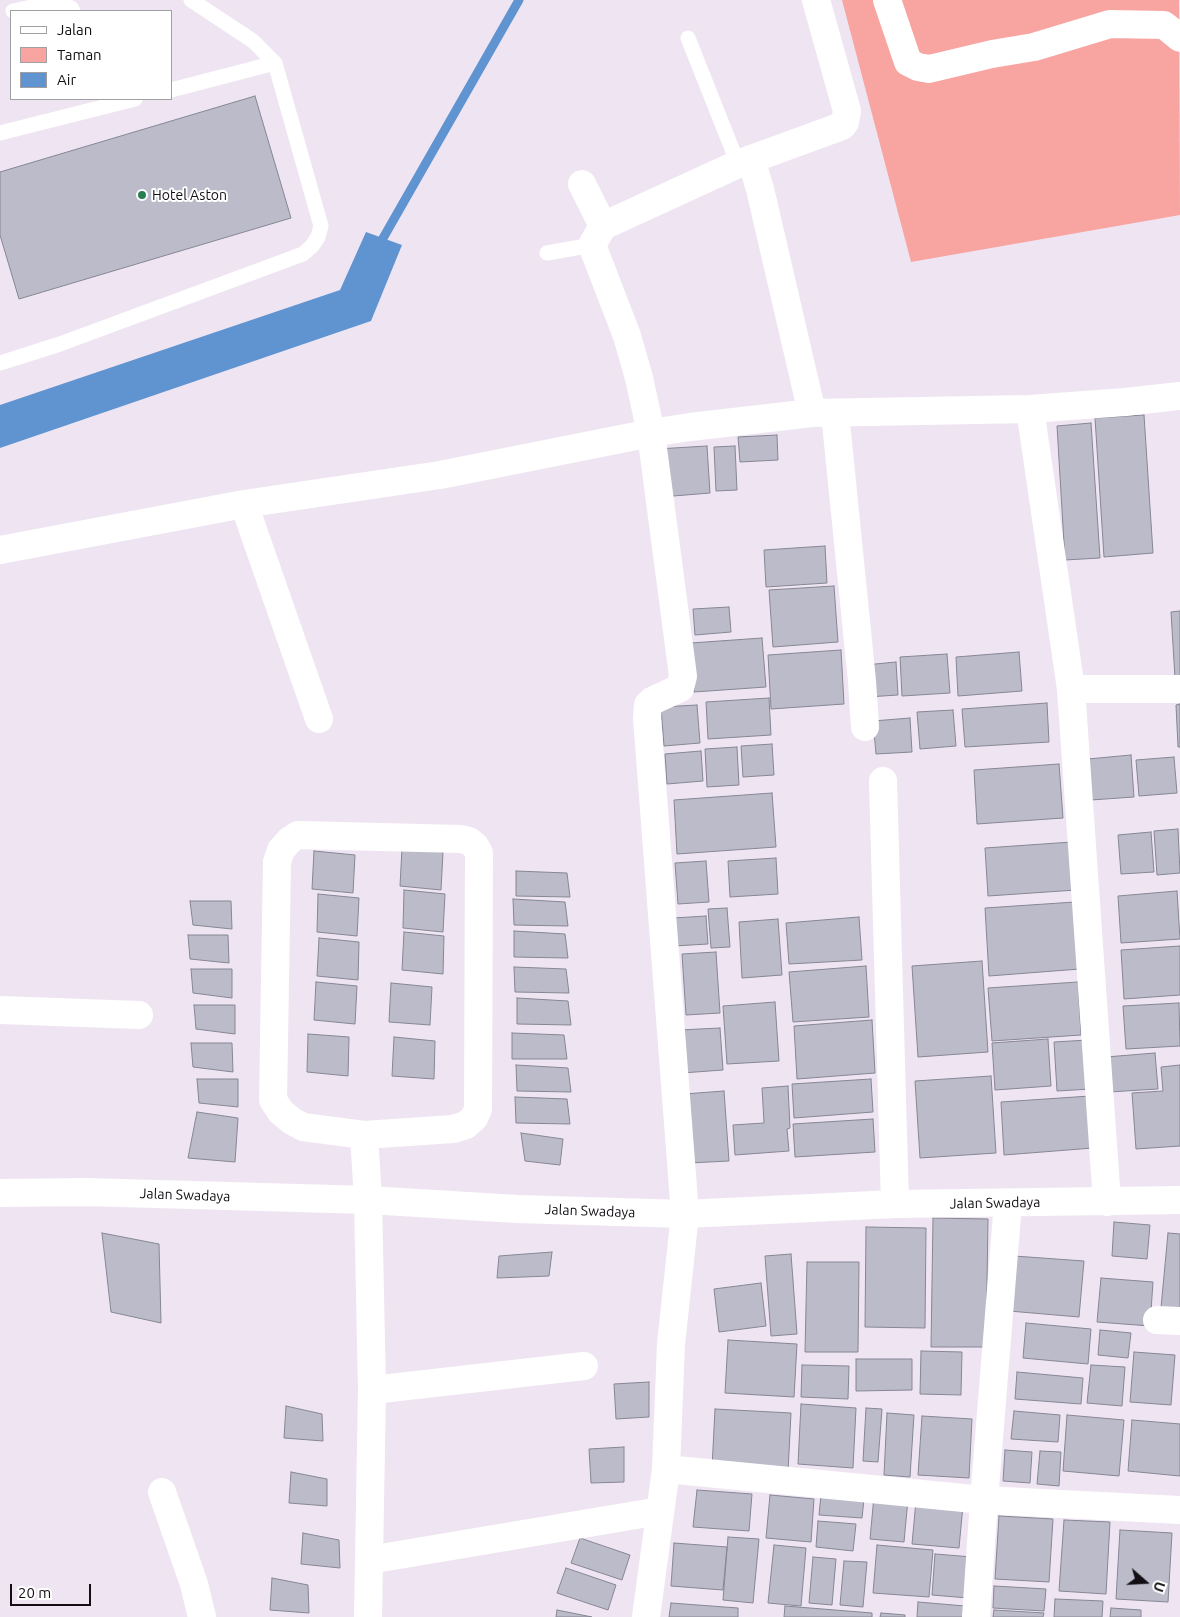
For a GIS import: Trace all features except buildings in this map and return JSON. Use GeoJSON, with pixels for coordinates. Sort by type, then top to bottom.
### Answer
{"type":"FeatureCollection","features":[{"type":"Feature","properties":{"kind":"street"},"geometry":{"type":"LineString","coordinates":[[598,235],[745,161],[842,126],[846,122],[847,111],[816,0]]}},
{"type":"Feature","properties":{"kind":"street"},"geometry":{"type":"LineString","coordinates":[[887,0],[908,62],[918,67],[929,69],[992,54],[1034,47],[1110,24],[1164,25],[1180,38]]}},
{"type":"Feature","properties":{"kind":"street"},"geometry":{"type":"LineString","coordinates":[[745,161],[764,208],[823,413],[862,681],[864,727]]}},
{"type":"Feature","properties":{"kind":"street"},"geometry":{"type":"LineString","coordinates":[[582,184],[639,378],[651,433],[683,676],[680,688],[652,701],[648,706],[647,718],[685,1214],[671,1344],[666,1469],[646,1617]]}},
{"type":"Feature","properties":{"kind":"street"},"geometry":{"type":"LineString","coordinates":[[0,550],[244,504],[440,475],[690,427],[823,413],[1030,409],[1180,396]]}},
{"type":"Feature","properties":{"kind":"street"},"geometry":{"type":"LineString","coordinates":[[1030,409],[1070,690],[1107,1202]]}},
{"type":"Feature","properties":{"kind":"street"},"geometry":{"type":"LineString","coordinates":[[244,504],[319,719]]}},
{"type":"Feature","properties":{"kind":"street"},"geometry":{"type":"LineString","coordinates":[[1070,690],[1180,689]]}},
{"type":"Feature","properties":{"kind":"street"},"geometry":{"type":"LineString","coordinates":[[883,781],[895,1204]]}},
{"type":"Feature","properties":{"kind":"street"},"geometry":{"type":"LineString","coordinates":[[298,834],[461,839],[469,841],[480,853],[478,1109],[474,1118],[466,1125],[453,1129],[364,1135],[303,1127],[281,1112],[273,1100],[277,862],[281,850],[298,834]]}},
{"type":"Feature","properties":{"kind":"street"},"geometry":{"type":"LineString","coordinates":[[0,1010],[139,1015]]}},
{"type":"Feature","properties":{"kind":"street"},"geometry":{"type":"LineString","coordinates":[[364,1135],[368,1200],[372,1390],[368,1617]]}},
{"type":"Feature","properties":{"kind":"street","name":"Jalan Swadaya"},"geometry":{"type":"LineString","coordinates":[[0,1193],[86,1192],[368,1200],[517,1209],[685,1214],[895,1204],[1180,1200]]}},
{"type":"Feature","properties":{"kind":"street"},"geometry":{"type":"LineString","coordinates":[[976,1617],[1008,1202]]}},
{"type":"Feature","properties":{"kind":"street"},"geometry":{"type":"LineString","coordinates":[[372,1390],[584,1366]]}},
{"type":"Feature","properties":{"kind":"street"},"geometry":{"type":"LineString","coordinates":[[666,1469],[984,1500],[1180,1510]]}},
{"type":"Feature","properties":{"kind":"street"},"geometry":{"type":"LineString","coordinates":[[162,1492],[194,1584],[202,1617]]}},
{"type":"Feature","properties":{"kind":"street"},"geometry":{"type":"LineString","coordinates":[[370,1560],[660,1511]]}},
{"type":"Feature","properties":{"kind":"lane"},"geometry":{"type":"LineString","coordinates":[[0,363],[60,344],[303,254],[312,246],[321,226],[275,63],[253,42],[191,0]]}},
{"type":"Feature","properties":{"kind":"lane"},"geometry":{"type":"LineString","coordinates":[[17,10],[51,3],[63,4],[72,10]]}},
{"type":"Feature","properties":{"kind":"lane"},"geometry":{"type":"LineString","coordinates":[[688,38],[745,161]]}},
{"type":"Feature","properties":{"kind":"lane"},"geometry":{"type":"LineString","coordinates":[[172,90],[275,63]]}},
{"type":"Feature","properties":{"kind":"lane"},"geometry":{"type":"LineString","coordinates":[[0,133],[131,100]]}},
{"type":"Feature","properties":{"kind":"lane"},"geometry":{"type":"LineString","coordinates":[[546,254],[598,235]]}},
{"type":"Feature","properties":{"kind":"green space"},"geometry":{"type":"Polygon","coordinates":[[[842,0],[1179,0],[1180,215],[911,262],[842,0]]]}},
{"type":"Feature","properties":{"kind":"water"},"geometry":{"type":"Polygon","coordinates":[[[366,232],[402,245],[371,321],[0,448],[0,405],[340,290],[366,232]]]}},
{"type":"Feature","properties":{"kind":"waterway"},"geometry":{"type":"LineString","coordinates":[[378,247],[519,0]]}},
{"type":"Feature","properties":{"kind":"place","name":"Hotel Aston"},"geometry":{"type":"Point","coordinates":[142,195]}}]}
